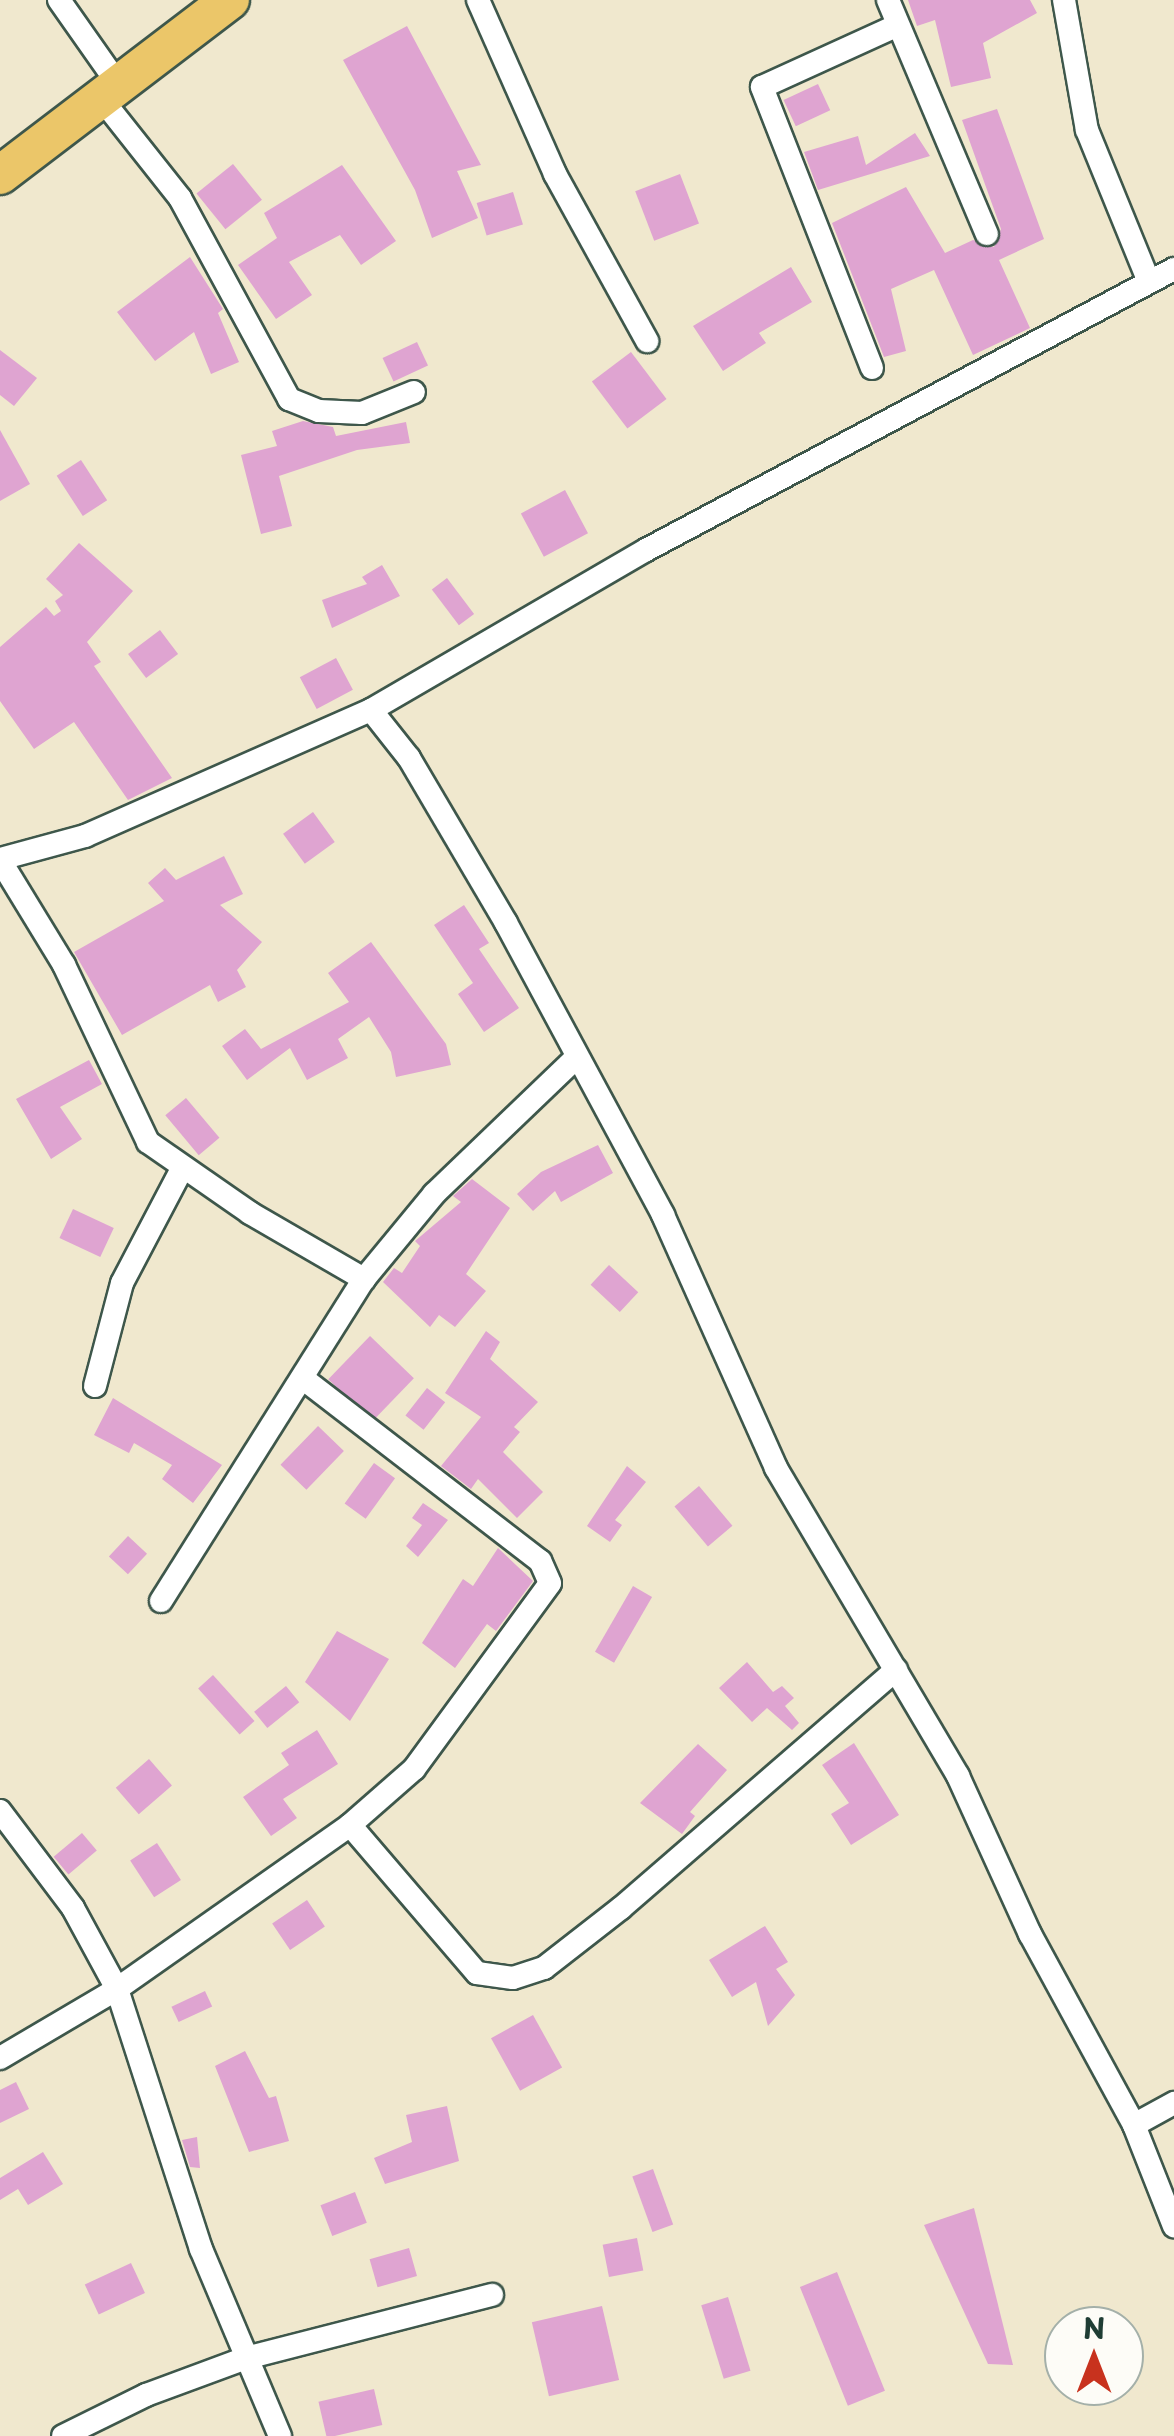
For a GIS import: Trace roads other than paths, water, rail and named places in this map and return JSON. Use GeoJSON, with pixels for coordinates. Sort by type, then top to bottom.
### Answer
{"type":"FeatureCollection","features":[{"type":"Feature","properties":{"kind":"highway"},"geometry":{"type":"LineString","coordinates":[[0,175],[230,0]]}},
{"type":"Feature","properties":{"kind":"street"},"geometry":{"type":"LineString","coordinates":[[59,0],[109,90],[180,198],[289,399],[319,410],[362,413],[414,392]]}},
{"type":"Feature","properties":{"kind":"street"},"geometry":{"type":"LineString","coordinates":[[478,0],[555,174],[646,340]]}},
{"type":"Feature","properties":{"kind":"street"},"geometry":{"type":"LineString","coordinates":[[888,0],[987,234]]}},
{"type":"Feature","properties":{"kind":"street"},"geometry":{"type":"LineString","coordinates":[[1064,0],[1087,130],[1150,282]]}},
{"type":"Feature","properties":{"kind":"street"},"geometry":{"type":"LineString","coordinates":[[872,368],[762,87],[898,25]]}},
{"type":"Feature","properties":{"kind":"street"},"geometry":{"type":"LineString","coordinates":[[364,1279],[148,1142],[64,966],[0,860],[86,836],[372,710],[646,550],[1174,269]]}},
{"type":"Feature","properties":{"kind":"street"},"geometry":{"type":"LineString","coordinates":[[372,710],[409,758],[486,890],[663,1215],[776,1468],[958,1776],[1030,1934],[1134,2125],[1174,2226]]}},
{"type":"Feature","properties":{"kind":"street"},"geometry":{"type":"LineString","coordinates":[[161,1601],[364,1279],[434,1194],[576,1058]]}},
{"type":"Feature","properties":{"kind":"street"},"geometry":{"type":"LineString","coordinates":[[95,1386],[122,1283],[183,1166]]}},
{"type":"Feature","properties":{"kind":"street"},"geometry":{"type":"LineString","coordinates":[[0,2058],[117,1988],[350,1826],[414,1769],[540,1598],[550,1571],[302,1378]]}},
{"type":"Feature","properties":{"kind":"street"},"geometry":{"type":"LineString","coordinates":[[350,1826],[478,1972],[513,1978],[544,1968],[606,1920],[896,1670]]}},
{"type":"Feature","properties":{"kind":"street"},"geometry":{"type":"LineString","coordinates":[[0,1811],[73,1908],[117,1988],[162,2140],[280,2436]]}},
{"type":"Feature","properties":{"kind":"street"},"geometry":{"type":"LineString","coordinates":[[1134,2125],[1174,2103]]}},
{"type":"Feature","properties":{"kind":"street"},"geometry":{"type":"LineString","coordinates":[[62,2436],[146,2395],[246,2358],[492,2296]]}}]}
